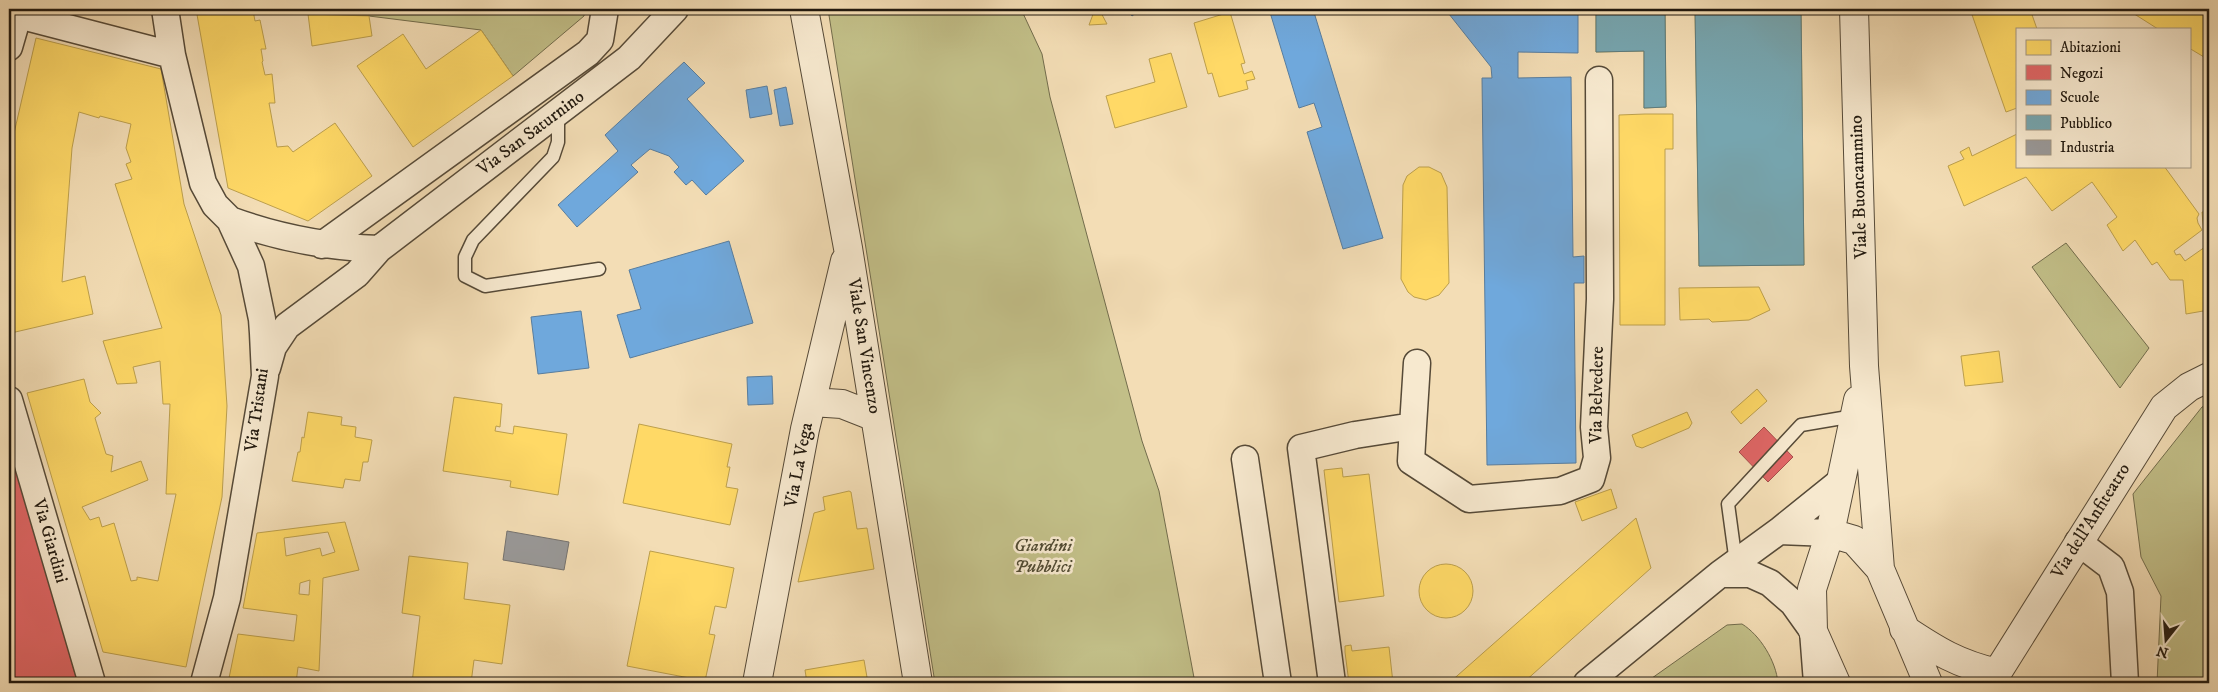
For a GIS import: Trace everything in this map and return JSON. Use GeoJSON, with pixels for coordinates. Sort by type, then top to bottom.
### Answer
{"type":"FeatureCollection","features":[{"type":"Feature","properties":{"kind":"street","name":"Via Tristani"},"geometry":{"type":"LineString","coordinates":[[165,9],[172,55],[203,183],[215,205],[230,220],[250,266],[262,318],[265,376],[227,598],[205,680]]}},
{"type":"Feature","properties":{"kind":"street","name":"Via San Saturnino"},"geometry":{"type":"LineString","coordinates":[[322,245],[588,52],[600,40],[605,9]]}},
{"type":"Feature","properties":{"kind":"street","name":"Via San Saturnino"},"geometry":{"type":"LineString","coordinates":[[265,376],[273,347],[287,326],[357,274],[380,249],[628,58],[675,9]]}},
{"type":"Feature","properties":{"kind":"street","name":"Viale San Vincenzo"},"geometry":{"type":"LineString","coordinates":[[804,9],[848,248],[918,683]]}},
{"type":"Feature","properties":{"kind":"street","name":"Viale Buoncammino"},"geometry":{"type":"LineString","coordinates":[[1854,9],[1864,366],[1880,569],[1928,683]]}},
{"type":"Feature","properties":{"kind":"street"},"geometry":{"type":"LineString","coordinates":[[9,47],[19,12],[172,55]]}},
{"type":"Feature","properties":{"kind":"street","name":"Via Belvedere"},"geometry":{"type":"LineString","coordinates":[[1417,363],[1411,461],[1469,499],[1560,491],[1591,479],[1597,458],[1594,427],[1600,299],[1599,80]]}},
{"type":"Feature","properties":{"kind":"street"},"geometry":{"type":"LineString","coordinates":[[230,220],[266,233],[322,245],[380,249]]}},
{"type":"Feature","properties":{"kind":"street","name":"Via La Vega"},"geometry":{"type":"LineString","coordinates":[[757,683],[812,402],[848,248]]}},
{"type":"Feature","properties":{"kind":"street","name":"Viale Buoncammino"},"geometry":{"type":"LineString","coordinates":[[1836,683],[1812,631],[1812,589],[1830,533],[1864,366]]}},
{"type":"Feature","properties":{"kind":"street","name":"Via dell'Anfiteatro"},"geometry":{"type":"LineString","coordinates":[[1994,678],[2164,407],[2189,386],[2209,377]]}},
{"type":"Feature","properties":{"kind":"street","name":"Via Giardini"},"geometry":{"type":"LineString","coordinates":[[9,400],[92,683]]}},
{"type":"Feature","properties":{"kind":"street"},"geometry":{"type":"LineString","coordinates":[[812,402],[842,404],[875,417]]}},
{"type":"Feature","properties":{"kind":"street"},"geometry":{"type":"LineString","coordinates":[[1332,683],[1301,448],[1355,435],[1413,426]]}},
{"type":"Feature","properties":{"kind":"street"},"geometry":{"type":"LineString","coordinates":[[1245,458],[1278,683]]}},
{"type":"Feature","properties":{"kind":"street"},"geometry":{"type":"LineString","coordinates":[[1587,683],[1841,481]]}},
{"type":"Feature","properties":{"kind":"street"},"geometry":{"type":"LineString","coordinates":[[1779,531],[1830,533],[1854,540],[1880,569]]}},
{"type":"Feature","properties":{"kind":"street"},"geometry":{"type":"LineString","coordinates":[[2078,542],[2111,567],[2120,592],[2125,683]]}},
{"type":"Feature","properties":{"kind":"street"},"geometry":{"type":"LineString","coordinates":[[1728,569],[1750,574],[1770,583],[1793,603],[1812,631],[1817,683]]}},
{"type":"Feature","properties":{"kind":"street"},"geometry":{"type":"LineString","coordinates":[[1904,629],[1942,655],[1994,678]]}},
{"type":"Feature","properties":{"kind":"lane"},"geometry":{"type":"LineString","coordinates":[[558,112],[558,142],[553,157],[473,240],[465,257],[465,276],[485,286],[599,268]]}},
{"type":"Feature","properties":{"kind":"lane"},"geometry":{"type":"LineString","coordinates":[[1728,569],[1728,504],[1801,424],[1854,416]]}},
{"type":"Feature","properties":{"kind":"green space"},"geometry":{"type":"Polygon","coordinates":[[[237,9],[585,9],[584,16],[513,76],[481,30],[369,16],[237,9]]]}},
{"type":"Feature","properties":{"kind":"green space","name":"Giardini Pubblici"},"geometry":{"type":"Polygon","coordinates":[[[828,9],[1021,9],[1042,54],[1050,97],[1142,441],[1159,491],[1195,683],[935,683],[828,9]]]}},
{"type":"Feature","properties":{"kind":"green space"},"geometry":{"type":"Polygon","coordinates":[[[2066,243],[2149,348],[2120,388],[2032,267],[2066,243]]]}},
{"type":"Feature","properties":{"kind":"green space"},"geometry":{"type":"Polygon","coordinates":[[[2209,404],[2209,683],[2157,683],[2161,596],[2141,557],[2133,494],[2202,407],[2209,404]]]}},
{"type":"Feature","properties":{"kind":"green space"},"geometry":{"type":"Polygon","coordinates":[[[1742,624],[1755,635],[1766,649],[1774,666],[1778,683],[1645,683],[1727,625],[1742,624]]]}},
{"type":"Feature","properties":{"kind":"building: Abitazioni"},"geometry":{"type":"Polygon","coordinates":[[[196,9],[253,10],[255,21],[260,20],[266,49],[261,49],[262,62],[265,75],[272,74],[275,103],[269,103],[277,147],[288,146],[293,152],[335,123],[372,176],[308,221],[228,188],[196,9]]]}},
{"type":"Feature","properties":{"kind":"building: Abitazioni"},"geometry":{"type":"Polygon","coordinates":[[[1095,9],[1099,9],[1107,24],[1089,25],[1095,9]]]}},
{"type":"Feature","properties":{"kind":"building: Abitazioni"},"geometry":{"type":"Polygon","coordinates":[[[1596,9],[1665,9],[1666,107],[1644,108],[1644,51],[1596,52],[1596,9]]]}},
{"type":"Feature","properties":{"kind":"building: Abitazioni"},"geometry":{"type":"Polygon","coordinates":[[[1695,9],[1801,9],[1804,265],[1699,266],[1695,9]]]}},
{"type":"Feature","properties":{"kind":"building: Abitazioni"},"geometry":{"type":"Polygon","coordinates":[[[1970,9],[2030,9],[2037,28],[2016,28],[2016,108],[2006,112],[1970,9]]]}},
{"type":"Feature","properties":{"kind":"building: Abitazioni"},"geometry":{"type":"Polygon","coordinates":[[[2197,9],[2209,16],[2209,60],[2190,49],[2190,28],[2156,28],[2128,10],[2197,9]]]}},
{"type":"Feature","properties":{"kind":"building: Abitazioni"},"geometry":{"type":"Polygon","coordinates":[[[1230,12],[1245,63],[1241,64],[1244,74],[1252,71],[1255,79],[1246,81],[1248,89],[1219,97],[1212,73],[1208,74],[1194,23],[1230,12]]]}},
{"type":"Feature","properties":{"kind":"building: Abitazioni"},"geometry":{"type":"Polygon","coordinates":[[[308,14],[369,16],[372,36],[312,46],[308,14]]]}},
{"type":"Feature","properties":{"kind":"building: Abitazioni"},"geometry":{"type":"Polygon","coordinates":[[[481,30],[513,76],[413,147],[357,66],[403,34],[426,69],[481,30]]]}},
{"type":"Feature","properties":{"kind":"building: Abitazioni"},"geometry":{"type":"Polygon","coordinates":[[[36,38],[161,69],[184,204],[221,315],[227,406],[222,497],[186,667],[103,652],[27,393],[84,379],[90,402],[101,413],[95,418],[106,454],[113,456],[111,472],[141,461],[148,480],[82,507],[90,520],[99,517],[102,527],[114,523],[131,581],[137,580],[137,577],[158,581],[176,494],[166,494],[170,404],[163,404],[160,361],[133,367],[137,383],[117,384],[103,341],[162,328],[115,184],[132,179],[126,164],[131,162],[126,148],[131,124],[79,112],[72,148],[62,282],[85,276],[93,314],[11,333],[9,320],[9,190],[12,142],[36,38]]]}},
{"type":"Feature","properties":{"kind":"building: Abitazioni"},"geometry":{"type":"Polygon","coordinates":[[[1171,53],[1187,107],[1115,128],[1106,96],[1155,82],[1149,59],[1171,53]]]}},
{"type":"Feature","properties":{"kind":"building: Abitazioni"},"geometry":{"type":"Polygon","coordinates":[[[1673,114],[1673,149],[1665,149],[1665,325],[1620,325],[1619,115],[1673,114]]]}},
{"type":"Feature","properties":{"kind":"building: Abitazioni"},"geometry":{"type":"Polygon","coordinates":[[[2016,134],[2016,168],[2165,168],[2199,214],[2197,218],[2202,230],[2174,251],[2176,255],[2180,254],[2185,261],[2205,247],[2202,212],[2209,212],[2209,310],[2186,314],[2183,280],[2170,280],[2157,262],[2152,265],[2135,240],[2123,251],[2107,225],[2117,217],[2092,182],[2052,211],[2026,177],[1964,206],[1948,166],[1964,159],[1960,152],[1969,147],[1972,156],[2016,134]]]}},
{"type":"Feature","properties":{"kind":"building: Abitazioni"},"geometry":{"type":"Polygon","coordinates":[[[1419,167],[1429,167],[1441,173],[1447,187],[1449,283],[1439,295],[1426,300],[1414,297],[1408,292],[1401,279],[1403,185],[1407,176],[1419,167]]]}},
{"type":"Feature","properties":{"kind":"building: Abitazioni"},"geometry":{"type":"Polygon","coordinates":[[[1759,287],[1770,310],[1749,320],[1712,322],[1709,319],[1680,320],[1679,288],[1759,287]]]}},
{"type":"Feature","properties":{"kind":"building: Abitazioni"},"geometry":{"type":"Polygon","coordinates":[[[1999,351],[2003,382],[1965,386],[1961,356],[1999,351]]]}},
{"type":"Feature","properties":{"kind":"building: Abitazioni"},"geometry":{"type":"Polygon","coordinates":[[[1757,389],[1767,401],[1741,424],[1731,412],[1757,389]]]}},
{"type":"Feature","properties":{"kind":"building: Abitazioni"},"geometry":{"type":"Polygon","coordinates":[[[454,397],[502,404],[500,427],[496,426],[495,431],[513,434],[514,426],[567,434],[558,495],[510,487],[511,481],[443,471],[454,397]]]}},
{"type":"Feature","properties":{"kind":"building: Abitazioni"},"geometry":{"type":"Polygon","coordinates":[[[308,412],[342,417],[341,425],[356,427],[355,437],[372,440],[368,462],[363,462],[360,481],[345,479],[343,488],[292,481],[302,437],[304,438],[308,412]]]}},
{"type":"Feature","properties":{"kind":"building: Abitazioni"},"geometry":{"type":"Polygon","coordinates":[[[1687,412],[1692,423],[1689,428],[1642,448],[1636,446],[1632,435],[1687,412]]]}},
{"type":"Feature","properties":{"kind":"building: Abitazioni"},"geometry":{"type":"Polygon","coordinates":[[[639,424],[732,444],[727,467],[730,467],[726,487],[738,489],[730,525],[623,503],[639,424]]]}},
{"type":"Feature","properties":{"kind":"building: Abitazioni"},"geometry":{"type":"Polygon","coordinates":[[[1342,468],[1343,477],[1369,474],[1384,596],[1339,602],[1324,470],[1342,468]]]}},
{"type":"Feature","properties":{"kind":"building: Abitazioni"},"geometry":{"type":"Polygon","coordinates":[[[1611,489],[1617,508],[1582,521],[1575,502],[1611,489]]]}},
{"type":"Feature","properties":{"kind":"building: Abitazioni"},"geometry":{"type":"Polygon","coordinates":[[[851,492],[857,529],[867,528],[874,569],[798,582],[814,513],[825,510],[823,497],[851,492]]]}},
{"type":"Feature","properties":{"kind":"building: Abitazioni"},"geometry":{"type":"Polygon","coordinates":[[[1636,518],[1651,568],[1523,683],[1449,683],[1636,518]]]}},
{"type":"Feature","properties":{"kind":"building: Abitazioni"},"geometry":{"type":"Polygon","coordinates":[[[345,522],[359,570],[323,578],[319,671],[298,667],[296,683],[228,683],[238,634],[294,641],[297,615],[243,608],[257,533],[345,522]],[[328,532],[284,538],[286,556],[320,548],[322,556],[335,552],[328,532]],[[310,580],[300,583],[299,594],[309,595],[310,580]]]}},
{"type":"Feature","properties":{"kind":"building: Abitazioni"},"geometry":{"type":"Polygon","coordinates":[[[650,551],[734,568],[726,608],[715,606],[709,634],[715,635],[705,681],[627,666],[650,551]]]}},
{"type":"Feature","properties":{"kind":"building: Abitazioni"},"geometry":{"type":"Polygon","coordinates":[[[409,556],[468,563],[464,599],[510,605],[502,664],[474,660],[471,683],[412,683],[420,616],[402,613],[409,556]]]}},
{"type":"Feature","properties":{"kind":"building: Abitazioni"},"geometry":{"type":"Polygon","coordinates":[[[1441,564],[1451,564],[1465,572],[1471,581],[1473,591],[1471,601],[1465,610],[1451,618],[1441,618],[1431,613],[1424,606],[1419,596],[1419,586],[1424,576],[1431,569],[1441,564]]]}},
{"type":"Feature","properties":{"kind":"building: Abitazioni"},"geometry":{"type":"Polygon","coordinates":[[[1351,645],[1352,651],[1389,647],[1393,683],[1349,683],[1345,646],[1351,645]]]}},
{"type":"Feature","properties":{"kind":"building: Abitazioni"},"geometry":{"type":"Polygon","coordinates":[[[864,660],[868,683],[807,683],[805,670],[864,660]]]}},
{"type":"Feature","properties":{"kind":"building: Negozi"},"geometry":{"type":"Polygon","coordinates":[[[1764,427],[1793,457],[1768,482],[1739,452],[1764,427]]]}},
{"type":"Feature","properties":{"kind":"building: Negozi"},"geometry":{"type":"Polygon","coordinates":[[[9,440],[77,681],[77,683],[9,683],[9,440]]]}},
{"type":"Feature","properties":{"kind":"building: Scuole"},"geometry":{"type":"Polygon","coordinates":[[[1127,9],[1141,9],[1132,16],[1127,9]]]}},
{"type":"Feature","properties":{"kind":"building: Scuole"},"geometry":{"type":"Polygon","coordinates":[[[1269,9],[1313,9],[1383,238],[1343,249],[1307,132],[1322,127],[1314,103],[1299,108],[1269,9]]]}},
{"type":"Feature","properties":{"kind":"building: Scuole"},"geometry":{"type":"Polygon","coordinates":[[[1445,9],[1578,9],[1578,53],[1518,52],[1518,78],[1571,77],[1573,257],[1584,256],[1584,283],[1574,283],[1576,463],[1487,465],[1482,78],[1492,78],[1491,67],[1445,9]]]}},
{"type":"Feature","properties":{"kind":"building: Scuole"},"geometry":{"type":"Polygon","coordinates":[[[684,62],[705,83],[687,99],[744,161],[706,195],[692,180],[686,185],[674,172],[679,167],[669,156],[650,149],[631,165],[638,172],[577,227],[558,205],[618,151],[605,135],[684,62]]]}},
{"type":"Feature","properties":{"kind":"building: Scuole"},"geometry":{"type":"Polygon","coordinates":[[[767,86],[772,114],[750,118],[746,90],[767,86]]]}},
{"type":"Feature","properties":{"kind":"building: Scuole"},"geometry":{"type":"Polygon","coordinates":[[[786,87],[793,124],[780,126],[774,90],[786,87]]]}},
{"type":"Feature","properties":{"kind":"building: Scuole"},"geometry":{"type":"Polygon","coordinates":[[[729,241],[753,323],[630,358],[617,315],[641,309],[629,270],[729,241]]]}},
{"type":"Feature","properties":{"kind":"building: Scuole"},"geometry":{"type":"Polygon","coordinates":[[[581,311],[589,368],[538,374],[531,317],[581,311]]]}},
{"type":"Feature","properties":{"kind":"building: Scuole"},"geometry":{"type":"Polygon","coordinates":[[[772,376],[773,404],[748,405],[747,377],[772,376]]]}},
{"type":"Feature","properties":{"kind":"building: Pubblico"},"geometry":{"type":"Polygon","coordinates":[[[1596,9],[1665,9],[1666,107],[1644,108],[1644,51],[1596,52],[1596,9]]]}},
{"type":"Feature","properties":{"kind":"building: Pubblico"},"geometry":{"type":"Polygon","coordinates":[[[1695,9],[1801,9],[1804,265],[1699,266],[1695,9]]]}},
{"type":"Feature","properties":{"kind":"building: Industria"},"geometry":{"type":"Polygon","coordinates":[[[507,531],[569,542],[564,570],[503,560],[507,531]]]}}]}
